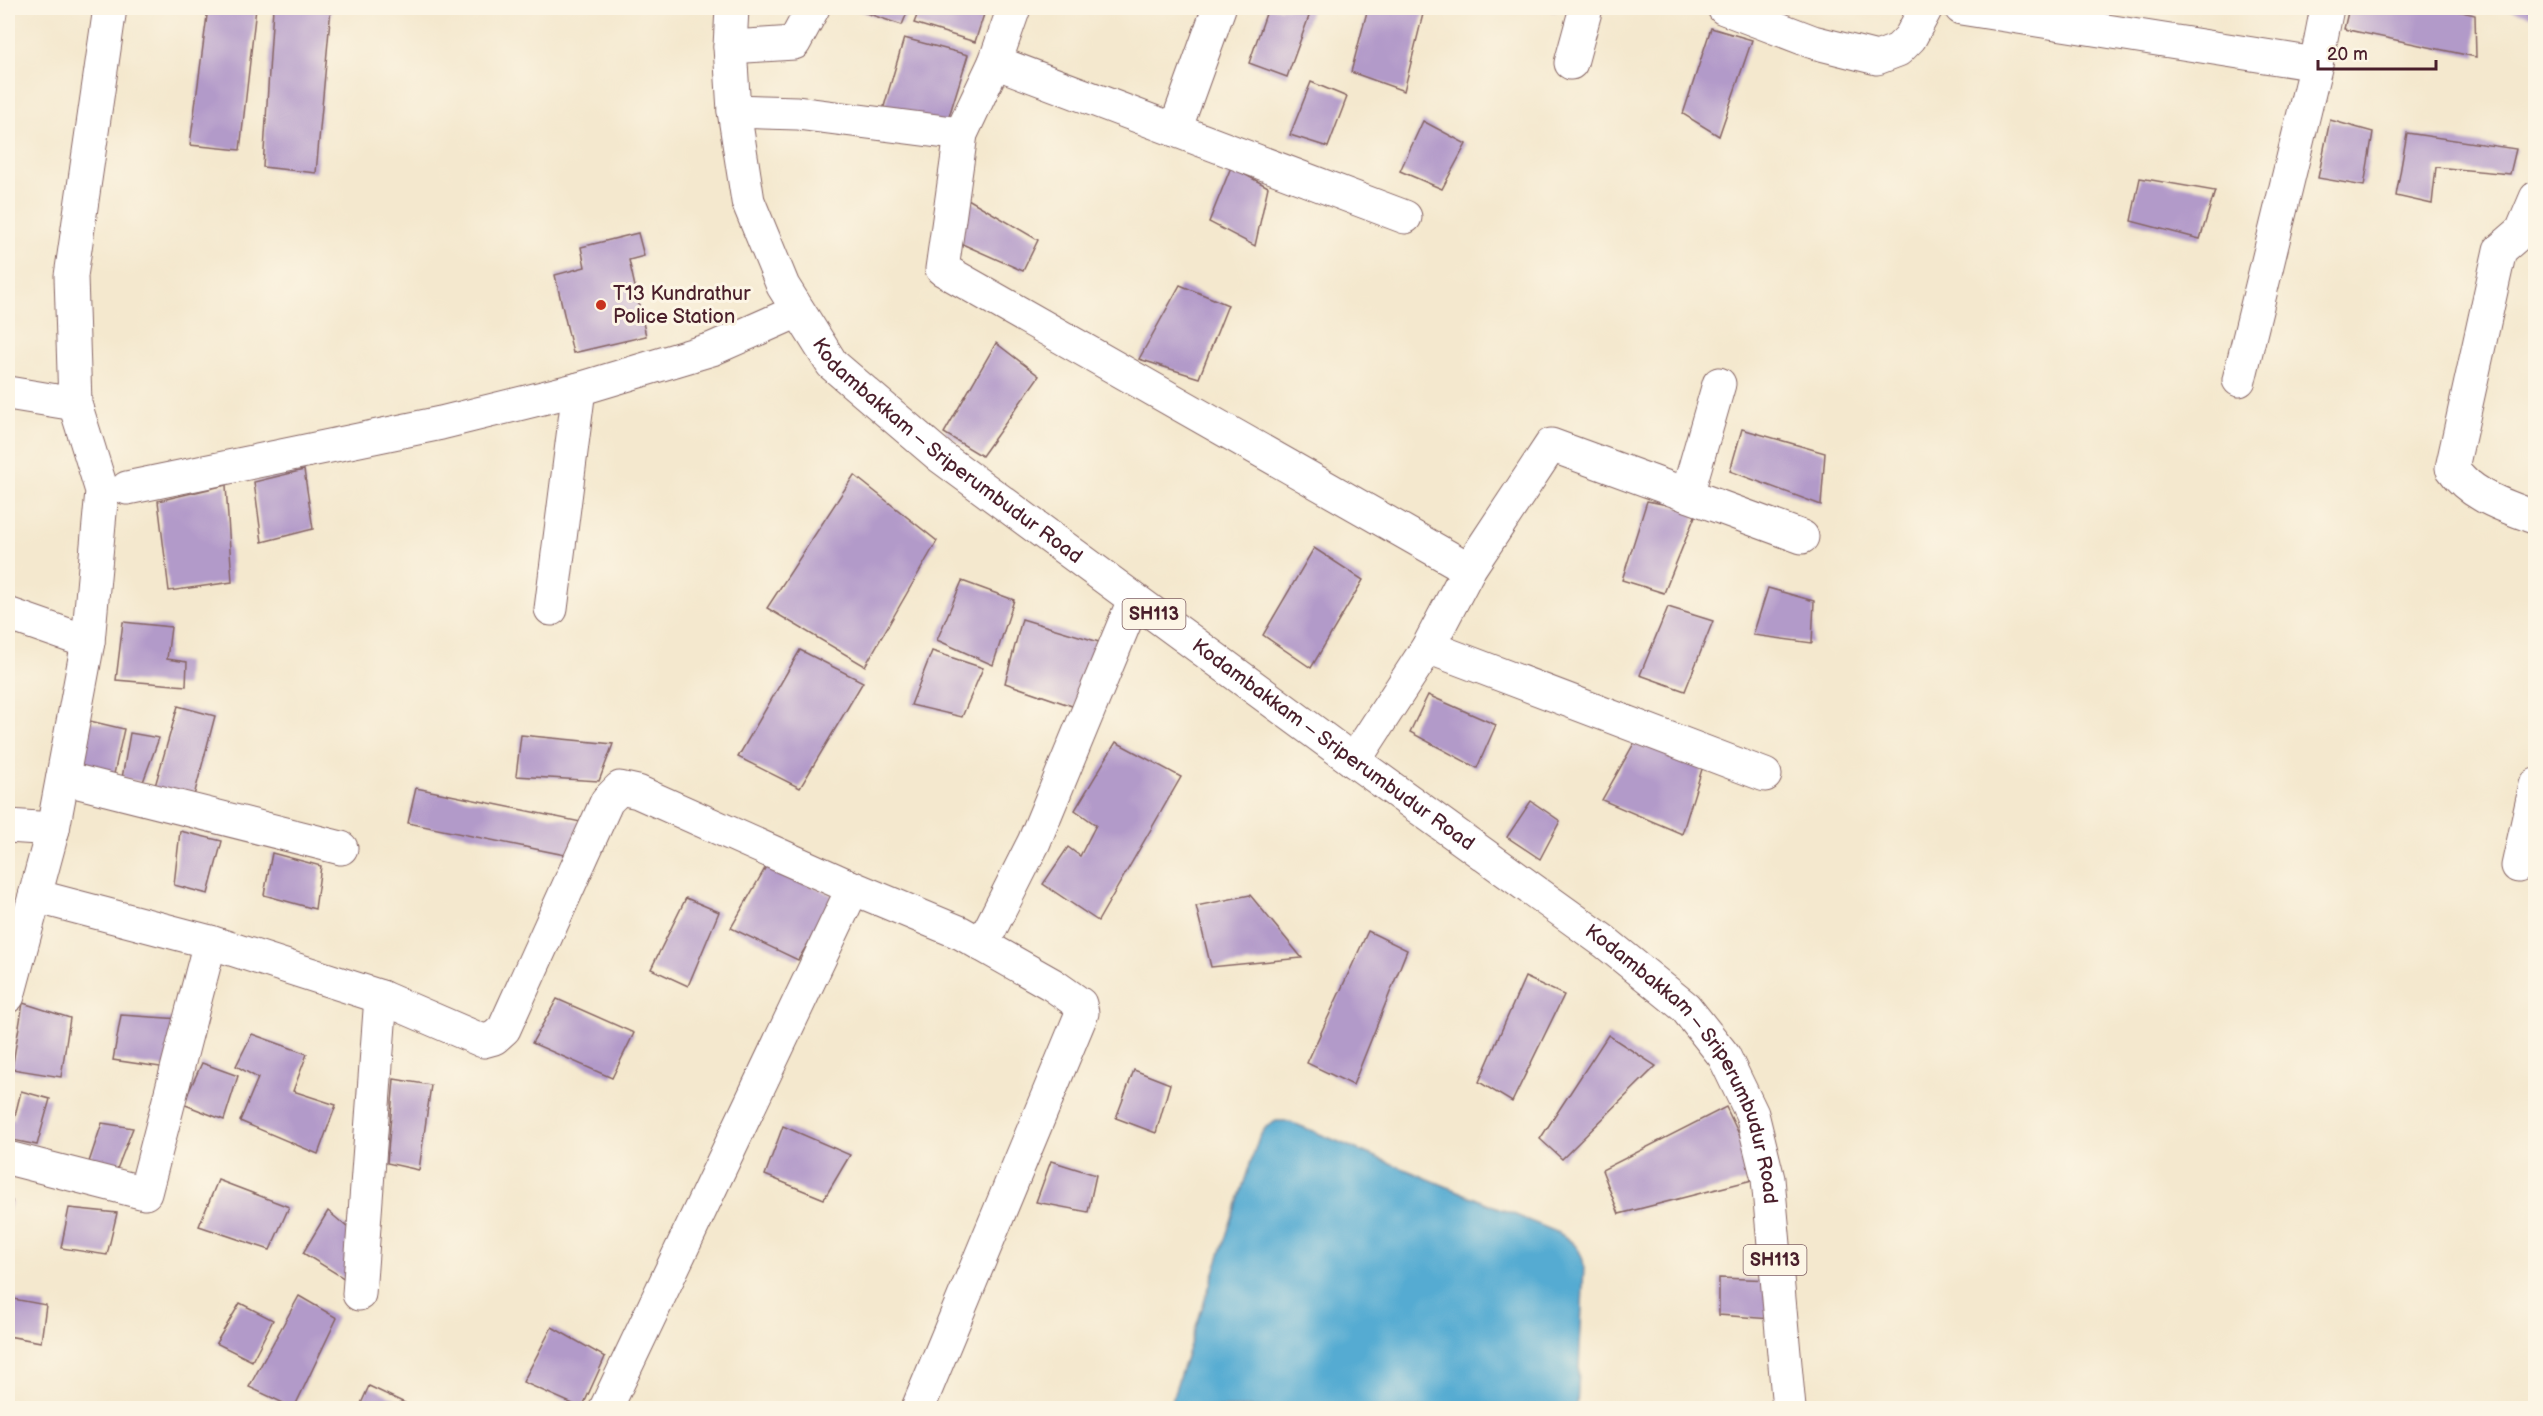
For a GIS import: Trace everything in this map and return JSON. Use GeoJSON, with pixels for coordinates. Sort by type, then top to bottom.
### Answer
{"type":"FeatureCollection","features":[{"type":"Feature","properties":{"kind":"street"},"geometry":{"type":"LineString","coordinates":[[8,996],[53,829],[88,642],[102,491],[75,404],[71,276],[110,8]]}},
{"type":"Feature","properties":{"kind":"street","name":"Kodambakkam – Sriperumbudur Road"},"geometry":{"type":"LineString","coordinates":[[732,8],[730,47],[734,111],[748,201],[783,286],[832,364],[941,457],[1354,761],[1605,942],[1685,1007],[1724,1056],[1752,1114],[1768,1179],[1789,1408]]}},
{"type":"Feature","properties":{"kind":"street"},"geometry":{"type":"LineString","coordinates":[[730,47],[794,43],[813,8]]}},
{"type":"Feature","properties":{"kind":"street"},"geometry":{"type":"LineString","coordinates":[[1014,8],[995,62],[961,134],[942,269],[1469,569]]}},
{"type":"Feature","properties":{"kind":"street"},"geometry":{"type":"LineString","coordinates":[[1175,130],[1219,8]]}},
{"type":"Feature","properties":{"kind":"street"},"geometry":{"type":"LineString","coordinates":[[1571,63],[1586,8]]}},
{"type":"Feature","properties":{"kind":"street"},"geometry":{"type":"LineString","coordinates":[[1724,8],[1813,42],[1877,58],[1898,50],[1910,38],[1926,8]]}},
{"type":"Feature","properties":{"kind":"street"},"geometry":{"type":"LineString","coordinates":[[1961,8],[2047,14],[2316,64]]}},
{"type":"Feature","properties":{"kind":"street"},"geometry":{"type":"LineString","coordinates":[[2239,380],[2316,64],[2327,8]]}},
{"type":"Feature","properties":{"kind":"street"},"geometry":{"type":"LineString","coordinates":[[995,62],[1405,217]]}},
{"type":"Feature","properties":{"kind":"street"},"geometry":{"type":"LineString","coordinates":[[734,111],[797,113],[961,134]]}},
{"type":"Feature","properties":{"kind":"street"},"geometry":{"type":"LineString","coordinates":[[2535,198],[2522,231],[2500,250],[2452,468],[2460,480],[2478,495],[2535,518]]}},
{"type":"Feature","properties":{"kind":"street"},"geometry":{"type":"LineString","coordinates":[[127,488],[441,423],[579,388],[712,349],[798,311]]}},
{"type":"Feature","properties":{"kind":"street"},"geometry":{"type":"LineString","coordinates":[[1687,495],[1719,384]]}},
{"type":"Feature","properties":{"kind":"street"},"geometry":{"type":"LineString","coordinates":[[551,609],[579,388]]}},
{"type":"Feature","properties":{"kind":"street"},"geometry":{"type":"LineString","coordinates":[[8,393],[75,404]]}},
{"type":"Feature","properties":{"kind":"street"},"geometry":{"type":"LineString","coordinates":[[1354,761],[1428,647],[1469,569],[1551,445],[1802,537]]}},
{"type":"Feature","properties":{"kind":"street"},"geometry":{"type":"LineString","coordinates":[[982,945],[1034,842],[1134,600]]}},
{"type":"Feature","properties":{"kind":"street"},"geometry":{"type":"LineString","coordinates":[[8,614],[88,642]]}},
{"type":"Feature","properties":{"kind":"street"},"geometry":{"type":"LineString","coordinates":[[1428,647],[1765,775]]}},
{"type":"Feature","properties":{"kind":"street"},"geometry":{"type":"LineString","coordinates":[[63,778],[341,848]]}},
{"type":"Feature","properties":{"kind":"street"},"geometry":{"type":"LineString","coordinates":[[2518,866],[2535,785]]}},
{"type":"Feature","properties":{"kind":"street"},"geometry":{"type":"LineString","coordinates":[[35,896],[210,942],[381,997],[483,1041],[494,1038],[504,1029],[607,801],[620,788],[638,792],[961,933],[1053,985],[1080,1004],[1082,1013],[918,1408]]}},
{"type":"Feature","properties":{"kind":"street"},"geometry":{"type":"LineString","coordinates":[[8,826],[53,829]]}},
{"type":"Feature","properties":{"kind":"street"},"geometry":{"type":"LineString","coordinates":[[606,1408],[854,888]]}},
{"type":"Feature","properties":{"kind":"street"},"geometry":{"type":"LineString","coordinates":[[8,1158],[145,1193],[210,942]]}},
{"type":"Feature","properties":{"kind":"street"},"geometry":{"type":"LineString","coordinates":[[359,1294],[381,997]]}},
{"type":"Feature","properties":{"kind":"water"},"geometry":{"type":"Polygon","coordinates":[[[1276,1121],[1298,1125],[1559,1233],[1573,1243],[1579,1250],[1584,1266],[1577,1408],[1169,1408],[1259,1137],[1266,1127],[1276,1121]]]}},
{"type":"Feature","properties":{"kind":"building"},"geometry":{"type":"Polygon","coordinates":[[[208,8],[256,8],[240,150],[190,145],[208,8]]]}},
{"type":"Feature","properties":{"kind":"building"},"geometry":{"type":"Polygon","coordinates":[[[273,8],[331,8],[316,173],[263,167],[273,8]]]}},
{"type":"Feature","properties":{"kind":"building"},"geometry":{"type":"Polygon","coordinates":[[[851,8],[909,8],[902,25],[851,8]]]}},
{"type":"Feature","properties":{"kind":"building"},"geometry":{"type":"Polygon","coordinates":[[[920,8],[986,8],[975,42],[914,23],[920,8]]]}},
{"type":"Feature","properties":{"kind":"building"},"geometry":{"type":"Polygon","coordinates":[[[1268,8],[1312,8],[1287,77],[1249,63],[1268,8]]]}},
{"type":"Feature","properties":{"kind":"building"},"geometry":{"type":"Polygon","coordinates":[[[1368,8],[1406,8],[1423,14],[1404,91],[1351,72],[1368,8]]]}},
{"type":"Feature","properties":{"kind":"building"},"geometry":{"type":"Polygon","coordinates":[[[1542,8],[1557,8],[1555,12],[1542,8]]]}},
{"type":"Feature","properties":{"kind":"building"},"geometry":{"type":"Polygon","coordinates":[[[2349,8],[2445,8],[2475,15],[2476,57],[2344,29],[2349,8]]]}},
{"type":"Feature","properties":{"kind":"building"},"geometry":{"type":"Polygon","coordinates":[[[2500,8],[2536,8],[2536,17],[2500,8]]]}},
{"type":"Feature","properties":{"kind":"building"},"geometry":{"type":"Polygon","coordinates":[[[1711,28],[1752,40],[1719,136],[1683,114],[1711,28]]]}},
{"type":"Feature","properties":{"kind":"building"},"geometry":{"type":"Polygon","coordinates":[[[8,29],[13,30],[9,80],[8,80],[8,29]]]}},
{"type":"Feature","properties":{"kind":"building"},"geometry":{"type":"Polygon","coordinates":[[[904,38],[968,55],[946,126],[883,110],[904,38]]]}},
{"type":"Feature","properties":{"kind":"building"},"geometry":{"type":"Polygon","coordinates":[[[1311,82],[1347,97],[1328,147],[1290,135],[1311,82]]]}},
{"type":"Feature","properties":{"kind":"building"},"geometry":{"type":"Polygon","coordinates":[[[2330,120],[2373,132],[2364,186],[2318,178],[2330,120]]]}},
{"type":"Feature","properties":{"kind":"building"},"geometry":{"type":"Polygon","coordinates":[[[1423,121],[1466,144],[1442,189],[1400,171],[1423,121]]]}},
{"type":"Feature","properties":{"kind":"building"},"geometry":{"type":"Polygon","coordinates":[[[2407,133],[2516,149],[2510,174],[2436,167],[2432,204],[2396,196],[2407,133]]]}},
{"type":"Feature","properties":{"kind":"building"},"geometry":{"type":"Polygon","coordinates":[[[1231,167],[1268,187],[1255,246],[1209,222],[1231,167]]]}},
{"type":"Feature","properties":{"kind":"building"},"geometry":{"type":"Polygon","coordinates":[[[2140,178],[2215,191],[2200,239],[2131,221],[2140,178]]]}},
{"type":"Feature","properties":{"kind":"building"},"geometry":{"type":"Polygon","coordinates":[[[968,199],[1038,240],[1023,271],[960,243],[968,199]]]}},
{"type":"Feature","properties":{"kind":"building","name":"T13 Kundrathur Police Station"},"geometry":{"type":"Polygon","coordinates":[[[638,233],[644,256],[629,260],[646,336],[573,353],[555,275],[585,267],[581,247],[638,233]]]}},
{"type":"Feature","properties":{"kind":"building"},"geometry":{"type":"Polygon","coordinates":[[[1180,285],[1228,305],[1199,378],[1139,359],[1180,285]]]}},
{"type":"Feature","properties":{"kind":"building"},"geometry":{"type":"Polygon","coordinates":[[[996,343],[1039,376],[982,456],[944,433],[996,343]]]}},
{"type":"Feature","properties":{"kind":"building"},"geometry":{"type":"Polygon","coordinates":[[[1742,429],[1825,453],[1821,505],[1730,471],[1742,429]]]}},
{"type":"Feature","properties":{"kind":"building"},"geometry":{"type":"Polygon","coordinates":[[[304,470],[313,529],[262,542],[254,482],[304,470]]]}},
{"type":"Feature","properties":{"kind":"building"},"geometry":{"type":"Polygon","coordinates":[[[854,475],[937,541],[865,666],[767,608],[854,475]]]}},
{"type":"Feature","properties":{"kind":"building"},"geometry":{"type":"Polygon","coordinates":[[[226,485],[232,582],[169,591],[158,501],[226,485]]]}},
{"type":"Feature","properties":{"kind":"building"},"geometry":{"type":"Polygon","coordinates":[[[1647,501],[1697,511],[1664,593],[1622,580],[1647,501]]]}},
{"type":"Feature","properties":{"kind":"building"},"geometry":{"type":"Polygon","coordinates":[[[1314,548],[1363,580],[1311,668],[1263,635],[1314,548]]]}},
{"type":"Feature","properties":{"kind":"building"},"geometry":{"type":"Polygon","coordinates":[[[962,581],[1014,600],[993,665],[937,640],[962,581]]]}},
{"type":"Feature","properties":{"kind":"building"},"geometry":{"type":"Polygon","coordinates":[[[1768,588],[1814,601],[1812,643],[1753,635],[1768,588]]]}},
{"type":"Feature","properties":{"kind":"building"},"geometry":{"type":"Polygon","coordinates":[[[1668,607],[1713,621],[1685,691],[1640,675],[1668,607]]]}},
{"type":"Feature","properties":{"kind":"building"},"geometry":{"type":"Polygon","coordinates":[[[1022,619],[1099,642],[1075,707],[1005,683],[1022,619]]]}},
{"type":"Feature","properties":{"kind":"building"},"geometry":{"type":"Polygon","coordinates":[[[123,622],[171,627],[167,659],[187,662],[186,686],[116,680],[123,622]]]}},
{"type":"Feature","properties":{"kind":"building"},"geometry":{"type":"Polygon","coordinates":[[[800,650],[863,682],[800,788],[738,757],[800,650]]]}},
{"type":"Feature","properties":{"kind":"building"},"geometry":{"type":"Polygon","coordinates":[[[932,651],[983,668],[962,717],[911,705],[932,651]]]}},
{"type":"Feature","properties":{"kind":"building"},"geometry":{"type":"Polygon","coordinates":[[[1428,695],[1496,725],[1477,768],[1410,732],[1428,695]]]}},
{"type":"Feature","properties":{"kind":"building"},"geometry":{"type":"Polygon","coordinates":[[[178,706],[215,716],[191,807],[153,793],[178,706]]]}},
{"type":"Feature","properties":{"kind":"building"},"geometry":{"type":"Polygon","coordinates":[[[90,721],[124,729],[114,774],[79,766],[90,721]]]}},
{"type":"Feature","properties":{"kind":"building"},"geometry":{"type":"Polygon","coordinates":[[[130,733],[159,738],[143,782],[122,778],[130,733]]]}},
{"type":"Feature","properties":{"kind":"building"},"geometry":{"type":"Polygon","coordinates":[[[521,735],[613,744],[599,781],[516,776],[521,735]]]}},
{"type":"Feature","properties":{"kind":"building"},"geometry":{"type":"Polygon","coordinates":[[[1637,738],[1703,766],[1682,834],[1602,800],[1637,738]]]}},
{"type":"Feature","properties":{"kind":"building"},"geometry":{"type":"Polygon","coordinates":[[[1116,742],[1181,777],[1098,921],[1043,884],[1068,847],[1080,856],[1096,825],[1075,810],[1116,742]]]}},
{"type":"Feature","properties":{"kind":"building"},"geometry":{"type":"Polygon","coordinates":[[[416,788],[581,822],[575,857],[408,823],[416,788]]]}},
{"type":"Feature","properties":{"kind":"building"},"geometry":{"type":"Polygon","coordinates":[[[1531,801],[1560,821],[1540,859],[1507,837],[1531,801]]]}},
{"type":"Feature","properties":{"kind":"building"},"geometry":{"type":"Polygon","coordinates":[[[180,831],[222,841],[208,894],[174,885],[180,831]]]}},
{"type":"Feature","properties":{"kind":"building"},"geometry":{"type":"Polygon","coordinates":[[[272,853],[321,866],[315,909],[264,895],[272,853]]]}},
{"type":"Feature","properties":{"kind":"building"},"geometry":{"type":"Polygon","coordinates":[[[767,865],[836,897],[798,960],[731,928],[767,865]]]}},
{"type":"Feature","properties":{"kind":"building"},"geometry":{"type":"Polygon","coordinates":[[[1250,895],[1302,958],[1211,967],[1196,906],[1250,895]]]}},
{"type":"Feature","properties":{"kind":"building"},"geometry":{"type":"Polygon","coordinates":[[[686,898],[719,912],[688,986],[651,969],[686,898]]]}},
{"type":"Feature","properties":{"kind":"building"},"geometry":{"type":"Polygon","coordinates":[[[1368,931],[1407,950],[1353,1085],[1307,1063],[1368,931]]]}},
{"type":"Feature","properties":{"kind":"building"},"geometry":{"type":"Polygon","coordinates":[[[1525,977],[1564,995],[1512,1102],[1479,1082],[1525,977]]]}},
{"type":"Feature","properties":{"kind":"building"},"geometry":{"type":"Polygon","coordinates":[[[557,999],[634,1033],[612,1078],[532,1043],[557,999]]]}},
{"type":"Feature","properties":{"kind":"building"},"geometry":{"type":"Polygon","coordinates":[[[23,1003],[70,1018],[61,1077],[12,1069],[23,1003]]]}},
{"type":"Feature","properties":{"kind":"building"},"geometry":{"type":"Polygon","coordinates":[[[121,1015],[181,1019],[167,1068],[113,1060],[121,1015]]]}},
{"type":"Feature","properties":{"kind":"building"},"geometry":{"type":"Polygon","coordinates":[[[252,1034],[307,1054],[293,1091],[336,1105],[318,1154],[240,1121],[258,1078],[236,1066],[252,1034]]]}},
{"type":"Feature","properties":{"kind":"building"},"geometry":{"type":"Polygon","coordinates":[[[1608,1035],[1656,1066],[1562,1159],[1540,1139],[1608,1035]]]}},
{"type":"Feature","properties":{"kind":"building"},"geometry":{"type":"Polygon","coordinates":[[[202,1063],[238,1076],[224,1120],[183,1104],[202,1063]]]}},
{"type":"Feature","properties":{"kind":"building"},"geometry":{"type":"Polygon","coordinates":[[[1134,1070],[1170,1084],[1156,1133],[1116,1118],[1134,1070]]]}},
{"type":"Feature","properties":{"kind":"building"},"geometry":{"type":"Polygon","coordinates":[[[394,1079],[431,1085],[419,1170],[387,1163],[394,1079]]]}},
{"type":"Feature","properties":{"kind":"building"},"geometry":{"type":"Polygon","coordinates":[[[21,1091],[50,1099],[37,1145],[8,1139],[8,1119],[14,1120],[21,1091]]]}},
{"type":"Feature","properties":{"kind":"building"},"geometry":{"type":"Polygon","coordinates":[[[1726,1107],[1760,1178],[1619,1214],[1602,1170],[1726,1107]]]}},
{"type":"Feature","properties":{"kind":"building"},"geometry":{"type":"Polygon","coordinates":[[[102,1123],[133,1128],[117,1169],[88,1165],[102,1123]]]}},
{"type":"Feature","properties":{"kind":"building"},"geometry":{"type":"Polygon","coordinates":[[[783,1126],[850,1155],[824,1199],[765,1175],[783,1126]]]}},
{"type":"Feature","properties":{"kind":"building"},"geometry":{"type":"Polygon","coordinates":[[[1051,1161],[1096,1175],[1088,1212],[1036,1202],[1051,1161]]]}},
{"type":"Feature","properties":{"kind":"building"},"geometry":{"type":"Polygon","coordinates":[[[218,1180],[289,1207],[270,1250],[199,1226],[218,1180]]]}},
{"type":"Feature","properties":{"kind":"building"},"geometry":{"type":"Polygon","coordinates":[[[8,1200],[12,1201],[8,1216],[8,1200]]]}},
{"type":"Feature","properties":{"kind":"building"},"geometry":{"type":"Polygon","coordinates":[[[69,1208],[117,1213],[107,1255],[61,1248],[69,1208]]]}},
{"type":"Feature","properties":{"kind":"building"},"geometry":{"type":"Polygon","coordinates":[[[328,1211],[355,1234],[350,1282],[303,1253],[328,1211]]]}},
{"type":"Feature","properties":{"kind":"building"},"geometry":{"type":"Polygon","coordinates":[[[1719,1278],[1773,1280],[1771,1319],[1719,1315],[1719,1278]]]}},
{"type":"Feature","properties":{"kind":"building"},"geometry":{"type":"Polygon","coordinates":[[[299,1296],[337,1318],[294,1408],[249,1387],[299,1296]]]}},
{"type":"Feature","properties":{"kind":"building"},"geometry":{"type":"Polygon","coordinates":[[[8,1298],[46,1305],[41,1342],[8,1336],[8,1298]]]}},
{"type":"Feature","properties":{"kind":"building"},"geometry":{"type":"Polygon","coordinates":[[[240,1303],[273,1320],[252,1361],[216,1343],[240,1303]]]}},
{"type":"Feature","properties":{"kind":"building"},"geometry":{"type":"Polygon","coordinates":[[[552,1327],[605,1357],[582,1408],[523,1382],[552,1327]]]}},
{"type":"Feature","properties":{"kind":"building"},"geometry":{"type":"Polygon","coordinates":[[[369,1386],[405,1403],[402,1408],[359,1408],[369,1386]]]}},
{"type":"Feature","properties":{"kind":"place","name":"T13 Kundrathur Police Station"},"geometry":{"type":"Point","coordinates":[601,305]}}]}
